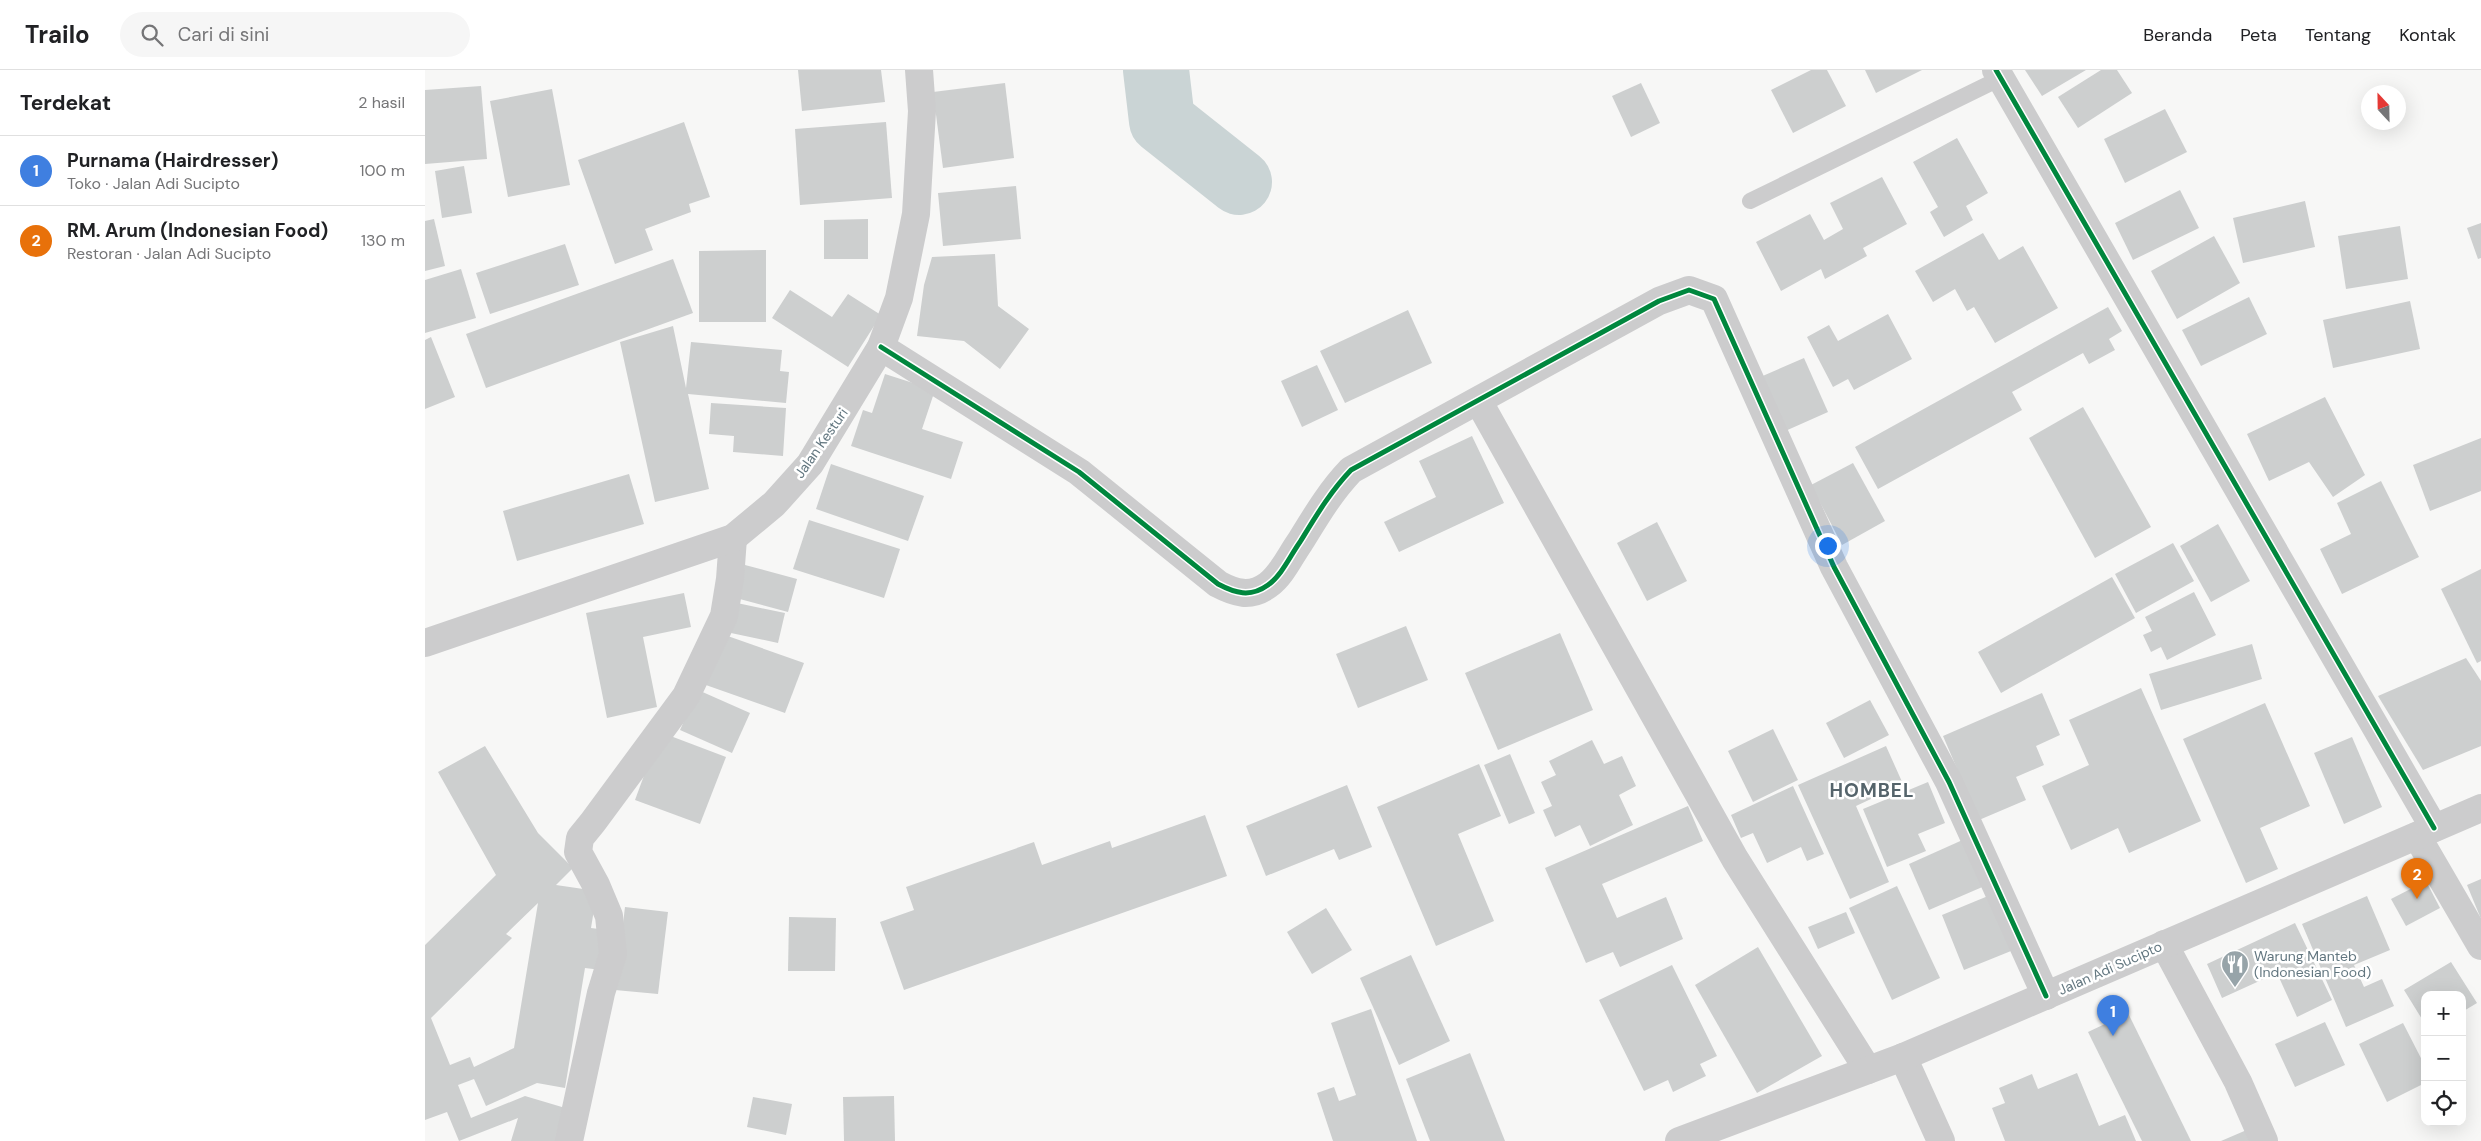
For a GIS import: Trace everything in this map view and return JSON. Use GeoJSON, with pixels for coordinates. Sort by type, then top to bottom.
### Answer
{"type":"FeatureCollection","features":[{"type":"Feature","properties":{"kind":"street","name":"Jalan Kesturi"},"geometry":{"type":"LineString","coordinates":[[425,643],[733,538],[774,504],[809,464],[881,347],[899,298],[916,214],[922,111],[919,70]]}},
{"type":"Feature","properties":{"kind":"street"},"geometry":{"type":"LineString","coordinates":[[1999,74],[2426,832],[2481,946]]}},
{"type":"Feature","properties":{"kind":"street"},"geometry":{"type":"LineString","coordinates":[[881,347],[1079,472],[1218,584],[1236,594],[1253,592],[1267,585],[1280,572],[1332,490],[1351,470],[1388,448],[1479,402],[1681,291],[1689,290],[1714,299],[1834,567],[1949,782],[2045,996]]}},
{"type":"Feature","properties":{"kind":"street"},"geometry":{"type":"LineString","coordinates":[[1479,402],[1735,859],[1868,1070]]}},
{"type":"Feature","properties":{"kind":"street"},"geometry":{"type":"LineString","coordinates":[[569,1141],[601,993],[613,954],[609,916],[596,885],[578,852],[578,846],[585,829],[593,822],[686,696],[724,616],[730,579],[733,538]]}},
{"type":"Feature","properties":{"kind":"street","name":"Jalan Adi Sucipto"},"geometry":{"type":"LineString","coordinates":[[1679,1141],[1903,1057],[2481,808]]}},
{"type":"Feature","properties":{"kind":"street"},"geometry":{"type":"LineString","coordinates":[[2164,944],[2238,1082],[2264,1141]]}},
{"type":"Feature","properties":{"kind":"street"},"geometry":{"type":"LineString","coordinates":[[1903,1057],[1941,1141]]}},
{"type":"Feature","properties":{"kind":"lane"},"geometry":{"type":"LineString","coordinates":[[1750,201],[1999,74]]}},
{"type":"Feature","properties":{"kind":"building"},"geometry":{"type":"Polygon","coordinates":[[[798,70],[881,70],[885,102],[802,111],[798,70]]]}},
{"type":"Feature","properties":{"kind":"building"},"geometry":{"type":"Polygon","coordinates":[[[1811,70],[1827,70],[1846,106],[1793,133],[1771,90],[1811,70]]]}},
{"type":"Feature","properties":{"kind":"building"},"geometry":{"type":"Polygon","coordinates":[[[1865,70],[1922,70],[1876,93],[1865,70]]]}},
{"type":"Feature","properties":{"kind":"building"},"geometry":{"type":"Polygon","coordinates":[[[2025,70],[2086,70],[2042,96],[2025,70]]]}},
{"type":"Feature","properties":{"kind":"building"},"geometry":{"type":"Polygon","coordinates":[[[2101,70],[2117,70],[2132,93],[2078,128],[2058,97],[2101,70]]]}},
{"type":"Feature","properties":{"kind":"building"},"geometry":{"type":"Polygon","coordinates":[[[1005,83],[1014,158],[943,168],[933,92],[1005,83]]]}},
{"type":"Feature","properties":{"kind":"building"},"geometry":{"type":"Polygon","coordinates":[[[1641,83],[1660,123],[1631,137],[1612,96],[1641,83]]]}},
{"type":"Feature","properties":{"kind":"building"},"geometry":{"type":"Polygon","coordinates":[[[481,86],[487,159],[425,164],[425,90],[481,86]]]}},
{"type":"Feature","properties":{"kind":"building"},"geometry":{"type":"Polygon","coordinates":[[[552,89],[570,185],[508,197],[490,101],[552,89]]]}},
{"type":"Feature","properties":{"kind":"building"},"geometry":{"type":"Polygon","coordinates":[[[2165,109],[2187,152],[2125,183],[2104,139],[2165,109]]]}},
{"type":"Feature","properties":{"kind":"building"},"geometry":{"type":"Polygon","coordinates":[[[684,122],[710,197],[689,204],[691,212],[645,229],[653,250],[615,264],[578,160],[684,122]]]}},
{"type":"Feature","properties":{"kind":"building"},"geometry":{"type":"Polygon","coordinates":[[[886,122],[892,198],[800,205],[795,129],[886,122]]]}},
{"type":"Feature","properties":{"kind":"building"},"geometry":{"type":"Polygon","coordinates":[[[1957,138],[1988,193],[1966,206],[1973,220],[1944,237],[1930,212],[1938,207],[1913,162],[1957,138]]]}},
{"type":"Feature","properties":{"kind":"building"},"geometry":{"type":"Polygon","coordinates":[[[464,166],[472,213],[442,218],[435,171],[464,166]]]}},
{"type":"Feature","properties":{"kind":"building"},"geometry":{"type":"Polygon","coordinates":[[[1882,177],[1907,224],[1863,248],[1867,256],[1825,279],[1821,269],[1781,291],[1756,242],[1810,214],[1824,240],[1843,229],[1830,203],[1882,177]]]}},
{"type":"Feature","properties":{"kind":"building"},"geometry":{"type":"Polygon","coordinates":[[[1016,186],[1021,239],[943,246],[938,193],[1016,186]]]}},
{"type":"Feature","properties":{"kind":"building"},"geometry":{"type":"Polygon","coordinates":[[[2180,190],[2199,228],[2133,260],[2115,223],[2180,190]]]}},
{"type":"Feature","properties":{"kind":"building"},"geometry":{"type":"Polygon","coordinates":[[[2305,201],[2315,247],[2243,263],[2233,218],[2305,201]]]}},
{"type":"Feature","properties":{"kind":"building"},"geometry":{"type":"Polygon","coordinates":[[[434,219],[445,266],[425,271],[425,221],[434,219]]]}},
{"type":"Feature","properties":{"kind":"building"},"geometry":{"type":"Polygon","coordinates":[[[868,219],[868,259],[824,259],[824,220],[868,219]]]}},
{"type":"Feature","properties":{"kind":"building"},"geometry":{"type":"Polygon","coordinates":[[[2481,223],[2481,258],[2478,259],[2467,228],[2481,223]]]}},
{"type":"Feature","properties":{"kind":"building"},"geometry":{"type":"Polygon","coordinates":[[[2400,226],[2408,279],[2346,289],[2338,236],[2400,226]]]}},
{"type":"Feature","properties":{"kind":"building"},"geometry":{"type":"Polygon","coordinates":[[[1983,233],[1999,260],[2023,246],[2058,308],[1995,343],[1974,307],[1967,311],[1955,289],[1933,302],[1915,271],[1983,233]]]}},
{"type":"Feature","properties":{"kind":"building"},"geometry":{"type":"Polygon","coordinates":[[[2214,236],[2240,283],[2177,319],[2151,271],[2214,236]]]}},
{"type":"Feature","properties":{"kind":"building"},"geometry":{"type":"Polygon","coordinates":[[[565,244],[579,285],[490,314],[476,273],[565,244]]]}},
{"type":"Feature","properties":{"kind":"building"},"geometry":{"type":"Polygon","coordinates":[[[766,250],[766,322],[699,322],[699,251],[766,250]]]}},
{"type":"Feature","properties":{"kind":"building"},"geometry":{"type":"Polygon","coordinates":[[[995,254],[998,306],[1029,329],[1000,369],[964,341],[917,336],[924,285],[932,257],[995,254]]]}},
{"type":"Feature","properties":{"kind":"building"},"geometry":{"type":"Polygon","coordinates":[[[673,259],[693,313],[486,388],[466,334],[673,259]]]}},
{"type":"Feature","properties":{"kind":"building"},"geometry":{"type":"Polygon","coordinates":[[[461,269],[476,318],[425,333],[425,280],[461,269]]]}},
{"type":"Feature","properties":{"kind":"building"},"geometry":{"type":"Polygon","coordinates":[[[790,290],[832,317],[848,294],[881,315],[848,367],[772,318],[790,290]]]}},
{"type":"Feature","properties":{"kind":"building"},"geometry":{"type":"Polygon","coordinates":[[[2249,297],[2267,334],[2201,366],[2182,330],[2249,297]]]}},
{"type":"Feature","properties":{"kind":"building"},"geometry":{"type":"Polygon","coordinates":[[[2410,301],[2420,349],[2333,368],[2323,320],[2410,301]]]}},
{"type":"Feature","properties":{"kind":"building"},"geometry":{"type":"Polygon","coordinates":[[[2108,307],[2122,331],[2109,339],[2115,350],[2089,364],[2083,353],[2012,392],[2022,410],[1878,489],[1855,447],[2108,307]]]}},
{"type":"Feature","properties":{"kind":"building"},"geometry":{"type":"Polygon","coordinates":[[[1408,310],[1432,363],[1345,403],[1320,351],[1408,310]]]}},
{"type":"Feature","properties":{"kind":"building"},"geometry":{"type":"Polygon","coordinates":[[[1888,314],[1912,359],[1854,390],[1848,379],[1833,387],[1807,337],[1829,325],[1838,341],[1888,314]]]}},
{"type":"Feature","properties":{"kind":"building"},"geometry":{"type":"Polygon","coordinates":[[[673,326],[686,388],[691,342],[782,350],[780,371],[789,372],[786,403],[688,394],[709,489],[655,502],[620,342],[673,326]]]}},
{"type":"Feature","properties":{"kind":"building"},"geometry":{"type":"Polygon","coordinates":[[[431,337],[455,397],[425,409],[425,340],[431,337]]]}},
{"type":"Feature","properties":{"kind":"building"},"geometry":{"type":"Polygon","coordinates":[[[1804,358],[1828,412],[1783,432],[1758,378],[1804,358]]]}},
{"type":"Feature","properties":{"kind":"building"},"geometry":{"type":"Polygon","coordinates":[[[1317,365],[1338,410],[1302,427],[1281,381],[1317,365]]]}},
{"type":"Feature","properties":{"kind":"building"},"geometry":{"type":"Polygon","coordinates":[[[885,374],[935,390],[922,429],[963,442],[951,479],[851,446],[863,410],[872,413],[885,374]]]}},
{"type":"Feature","properties":{"kind":"building"},"geometry":{"type":"Polygon","coordinates":[[[2325,397],[2365,475],[2333,497],[2309,462],[2269,481],[2247,434],[2325,397]]]}},
{"type":"Feature","properties":{"kind":"building"},"geometry":{"type":"Polygon","coordinates":[[[711,403],[786,408],[783,456],[733,452],[734,436],[709,434],[711,403]]]}},
{"type":"Feature","properties":{"kind":"building"},"geometry":{"type":"Polygon","coordinates":[[[2083,407],[2151,527],[2095,558],[2029,438],[2083,407]]]}},
{"type":"Feature","properties":{"kind":"building"},"geometry":{"type":"Polygon","coordinates":[[[1472,436],[1504,503],[1399,552],[1384,522],[1436,497],[1419,461],[1472,436]]]}},
{"type":"Feature","properties":{"kind":"building"},"geometry":{"type":"Polygon","coordinates":[[[2481,438],[2481,491],[2430,511],[2413,465],[2481,438]]]}},
{"type":"Feature","properties":{"kind":"building"},"geometry":{"type":"Polygon","coordinates":[[[1853,463],[1885,521],[1842,545],[1811,485],[1853,463]]]}},
{"type":"Feature","properties":{"kind":"building"},"geometry":{"type":"Polygon","coordinates":[[[831,464],[924,496],[908,541],[816,509],[831,464]]]}},
{"type":"Feature","properties":{"kind":"building"},"geometry":{"type":"Polygon","coordinates":[[[629,474],[644,524],[517,561],[503,511],[629,474]]]}},
{"type":"Feature","properties":{"kind":"building"},"geometry":{"type":"Polygon","coordinates":[[[2381,481],[2419,557],[2342,594],[2320,549],[2351,534],[2337,503],[2381,481]]]}},
{"type":"Feature","properties":{"kind":"building"},"geometry":{"type":"Polygon","coordinates":[[[809,520],[900,549],[884,598],[793,569],[809,520]]]}},
{"type":"Feature","properties":{"kind":"building"},"geometry":{"type":"Polygon","coordinates":[[[1657,522],[1687,581],[1647,601],[1617,543],[1657,522]]]}},
{"type":"Feature","properties":{"kind":"building"},"geometry":{"type":"Polygon","coordinates":[[[2218,524],[2250,581],[2211,602],[2180,546],[2218,524]]]}},
{"type":"Feature","properties":{"kind":"building"},"geometry":{"type":"Polygon","coordinates":[[[2173,543],[2194,581],[2136,613],[2115,574],[2173,543]]]}},
{"type":"Feature","properties":{"kind":"building"},"geometry":{"type":"Polygon","coordinates":[[[745,565],[797,579],[788,612],[736,598],[745,565]]]}},
{"type":"Feature","properties":{"kind":"building"},"geometry":{"type":"Polygon","coordinates":[[[2481,569],[2481,661],[2477,663],[2441,589],[2481,569]]]}},
{"type":"Feature","properties":{"kind":"building"},"geometry":{"type":"Polygon","coordinates":[[[2112,577],[2135,618],[2001,693],[1978,652],[2112,577]]]}},
{"type":"Feature","properties":{"kind":"building"},"geometry":{"type":"Polygon","coordinates":[[[2194,592],[2216,635],[2167,660],[2161,647],[2151,652],[2143,635],[2152,631],[2145,617],[2194,592]]]}},
{"type":"Feature","properties":{"kind":"building"},"geometry":{"type":"Polygon","coordinates":[[[684,593],[691,627],[643,637],[657,707],[607,718],[586,613],[684,593]]]}},
{"type":"Feature","properties":{"kind":"building"},"geometry":{"type":"Polygon","coordinates":[[[737,603],[785,613],[778,643],[731,633],[737,603]]]}},
{"type":"Feature","properties":{"kind":"building"},"geometry":{"type":"Polygon","coordinates":[[[1406,626],[1428,680],[1358,708],[1336,654],[1406,626]]]}},
{"type":"Feature","properties":{"kind":"building"},"geometry":{"type":"Polygon","coordinates":[[[1560,633],[1593,710],[1498,750],[1465,673],[1560,633]]]}},
{"type":"Feature","properties":{"kind":"building"},"geometry":{"type":"Polygon","coordinates":[[[722,634],[804,663],[785,713],[703,684],[722,634]]]}},
{"type":"Feature","properties":{"kind":"building"},"geometry":{"type":"Polygon","coordinates":[[[2252,644],[2262,679],[2161,710],[2149,674],[2252,644]]]}},
{"type":"Feature","properties":{"kind":"building"},"geometry":{"type":"Polygon","coordinates":[[[2466,658],[2481,681],[2481,746],[2423,770],[2378,696],[2466,658]]]}},
{"type":"Feature","properties":{"kind":"building"},"geometry":{"type":"Polygon","coordinates":[[[2141,688],[2201,821],[2129,853],[2118,828],[2071,850],[2042,786],[2089,765],[2069,720],[2141,688]]]}},
{"type":"Feature","properties":{"kind":"building"},"geometry":{"type":"Polygon","coordinates":[[[698,690],[750,713],[732,753],[680,730],[698,690]]]}},
{"type":"Feature","properties":{"kind":"building"},"geometry":{"type":"Polygon","coordinates":[[[2042,693],[2060,735],[2036,746],[2044,765],[2016,777],[2026,800],[1979,820],[1943,736],[2042,693]]]}},
{"type":"Feature","properties":{"kind":"building"},"geometry":{"type":"Polygon","coordinates":[[[1870,700],[1889,735],[1844,758],[1826,723],[1870,700]]]}},
{"type":"Feature","properties":{"kind":"building"},"geometry":{"type":"Polygon","coordinates":[[[2265,703],[2310,806],[2260,828],[2278,869],[2246,883],[2183,739],[2265,703]]]}},
{"type":"Feature","properties":{"kind":"building"},"geometry":{"type":"Polygon","coordinates":[[[1773,729],[1798,780],[1753,802],[1728,751],[1773,729]]]}},
{"type":"Feature","properties":{"kind":"building"},"geometry":{"type":"Polygon","coordinates":[[[660,732],[726,757],[700,824],[635,800],[660,732]]]}},
{"type":"Feature","properties":{"kind":"building"},"geometry":{"type":"Polygon","coordinates":[[[2352,737],[2382,807],[2344,824],[2314,753],[2352,737]]]}},
{"type":"Feature","properties":{"kind":"building"},"geometry":{"type":"Polygon","coordinates":[[[1592,740],[1604,764],[1622,756],[1636,786],[1619,795],[1633,825],[1590,846],[1580,825],[1555,837],[1543,810],[1552,806],[1541,782],[1556,775],[1549,761],[1592,740]]]}},
{"type":"Feature","properties":{"kind":"building"},"geometry":{"type":"Polygon","coordinates":[[[485,746],[538,833],[573,868],[556,885],[597,891],[591,928],[607,930],[601,970],[585,968],[565,1088],[537,1083],[486,1106],[474,1079],[458,1085],[471,1118],[525,1096],[572,1110],[562,1141],[511,1141],[518,1118],[459,1141],[447,1112],[425,1120],[425,945],[496,875],[438,772],[485,746]],[[538,903],[506,934],[512,938],[431,1018],[450,1065],[470,1057],[474,1067],[514,1048],[538,903]]]}},
{"type":"Feature","properties":{"kind":"building"},"geometry":{"type":"Polygon","coordinates":[[[1886,746],[1903,784],[1856,806],[1889,882],[1850,899],[1798,785],[1886,746]]]}},
{"type":"Feature","properties":{"kind":"building"},"geometry":{"type":"Polygon","coordinates":[[[1510,754],[1535,813],[1509,824],[1484,765],[1510,754]]]}},
{"type":"Feature","properties":{"kind":"building"},"geometry":{"type":"Polygon","coordinates":[[[1479,764],[1501,816],[1458,834],[1494,921],[1436,946],[1377,807],[1479,764]]]}},
{"type":"Feature","properties":{"kind":"building"},"geometry":{"type":"Polygon","coordinates":[[[1928,782],[1945,823],[1918,834],[1926,851],[1887,867],[1863,809],[1928,782]]]}},
{"type":"Feature","properties":{"kind":"building"},"geometry":{"type":"Polygon","coordinates":[[[1347,785],[1372,847],[1339,860],[1334,849],[1266,876],[1246,826],[1347,785]]]}},
{"type":"Feature","properties":{"kind":"building"},"geometry":{"type":"Polygon","coordinates":[[[1793,786],[1824,854],[1807,861],[1801,847],[1767,863],[1753,833],[1741,838],[1731,815],[1793,786]]]}},
{"type":"Feature","properties":{"kind":"building"},"geometry":{"type":"Polygon","coordinates":[[[1688,806],[1703,841],[1602,884],[1617,918],[1666,897],[1683,939],[1620,967],[1613,952],[1586,963],[1545,868],[1688,806]]]}},
{"type":"Feature","properties":{"kind":"building"},"geometry":{"type":"Polygon","coordinates":[[[1205,815],[1227,876],[904,990],[880,922],[914,910],[906,887],[1034,842],[1042,865],[1110,841],[1112,848],[1205,815]]]}},
{"type":"Feature","properties":{"kind":"building"},"geometry":{"type":"Polygon","coordinates":[[[1967,838],[1987,885],[1929,910],[1909,864],[1967,838]]]}},
{"type":"Feature","properties":{"kind":"building"},"geometry":{"type":"Polygon","coordinates":[[[2481,879],[2481,919],[2467,885],[2481,879]]]}},
{"type":"Feature","properties":{"kind":"building"},"geometry":{"type":"Polygon","coordinates":[[[2426,881],[2440,908],[2406,926],[2391,899],[2426,881]]]}},
{"type":"Feature","properties":{"kind":"building"},"geometry":{"type":"Polygon","coordinates":[[[1897,886],[1940,978],[1892,1000],[1849,908],[1897,886]]]}},
{"type":"Feature","properties":{"kind":"building"},"geometry":{"type":"Polygon","coordinates":[[[1988,896],[2011,951],[1964,970],[1942,915],[1988,896]]]}},
{"type":"Feature","properties":{"kind":"building"},"geometry":{"type":"Polygon","coordinates":[[[2367,896],[2390,950],[2354,965],[2364,987],[2382,979],[2394,1006],[2346,1027],[2302,924],[2367,896]]]}},
{"type":"Feature","properties":{"kind":"building"},"geometry":{"type":"Polygon","coordinates":[[[625,907],[668,912],[658,994],[615,990],[625,907]]]}},
{"type":"Feature","properties":{"kind":"building"},"geometry":{"type":"Polygon","coordinates":[[[1326,908],[1352,950],[1312,974],[1287,932],[1326,908]]]}},
{"type":"Feature","properties":{"kind":"building"},"geometry":{"type":"Polygon","coordinates":[[[1846,912],[1855,933],[1818,949],[1808,927],[1846,912]]]}},
{"type":"Feature","properties":{"kind":"building"},"geometry":{"type":"Polygon","coordinates":[[[789,917],[836,918],[835,971],[788,971],[789,917]]]}},
{"type":"Feature","properties":{"kind":"building"},"geometry":{"type":"Polygon","coordinates":[[[2295,923],[2332,1000],[2297,1017],[2277,973],[2222,998],[2207,964],[2295,923]]]}},
{"type":"Feature","properties":{"kind":"building"},"geometry":{"type":"Polygon","coordinates":[[[1758,947],[1822,1056],[1757,1093],[1695,985],[1758,947]]]}},
{"type":"Feature","properties":{"kind":"building"},"geometry":{"type":"Polygon","coordinates":[[[1411,955],[1450,1041],[1399,1065],[1360,978],[1411,955]]]}},
{"type":"Feature","properties":{"kind":"building"},"geometry":{"type":"Polygon","coordinates":[[[2451,962],[2477,1003],[2466,1010],[2466,991],[2421,991],[2421,1018],[2404,990],[2451,962]]]}},
{"type":"Feature","properties":{"kind":"building"},"geometry":{"type":"Polygon","coordinates":[[[1672,965],[1717,1056],[1700,1064],[1706,1076],[1673,1092],[1668,1080],[1644,1091],[1599,1000],[1672,965]]]}},
{"type":"Feature","properties":{"kind":"building"},"geometry":{"type":"Polygon","coordinates":[[[1371,1009],[1417,1141],[1333,1141],[1317,1093],[1334,1087],[1339,1101],[1356,1095],[1331,1023],[1371,1009]]]}},
{"type":"Feature","properties":{"kind":"building"},"geometry":{"type":"Polygon","coordinates":[[[2128,1013],[2191,1141],[2142,1141],[2088,1032],[2128,1013]]]}},
{"type":"Feature","properties":{"kind":"building"},"geometry":{"type":"Polygon","coordinates":[[[2325,1022],[2345,1065],[2295,1087],[2275,1044],[2325,1022]]]}},
{"type":"Feature","properties":{"kind":"building"},"geometry":{"type":"Polygon","coordinates":[[[2403,1023],[2421,1058],[2421,1085],[2387,1102],[2359,1044],[2403,1023]]]}},
{"type":"Feature","properties":{"kind":"building"},"geometry":{"type":"Polygon","coordinates":[[[1470,1053],[1505,1141],[1430,1141],[1406,1079],[1470,1053]]]}},
{"type":"Feature","properties":{"kind":"building"},"geometry":{"type":"Polygon","coordinates":[[[2077,1073],[2099,1126],[2125,1115],[2136,1141],[2005,1141],[1992,1108],[2005,1103],[1999,1088],[2032,1074],[2038,1089],[2077,1073]]]}},
{"type":"Feature","properties":{"kind":"building"},"geometry":{"type":"Polygon","coordinates":[[[894,1096],[895,1141],[844,1141],[843,1097],[894,1096]]]}},
{"type":"Feature","properties":{"kind":"building"},"geometry":{"type":"Polygon","coordinates":[[[753,1097],[792,1104],[786,1135],[747,1127],[753,1097]]]}},
{"type":"Feature","properties":{"kind":"building"},"geometry":{"type":"Polygon","coordinates":[[[2256,1126],[2262,1141],[2221,1141],[2256,1126]]]}},
{"type":"Feature","properties":{"kind":"waterway"},"geometry":{"type":"LineString","coordinates":[[1156,70],[1162,121],[1239,182]]}},
{"type":"Feature","properties":{"kind":"cycle path"},"geometry":{"type":"LineString","coordinates":[[1996,70],[2434,828]]}},
{"type":"Feature","properties":{"kind":"cycle path"},"geometry":{"type":"LineString","coordinates":[[881,347],[1079,472],[1218,584],[1230,590],[1249,593],[1255,592],[1273,581],[1286,565],[1324,504],[1351,470],[1659,301],[1689,290],[1714,299],[1834,567],[1949,782],[2046,996]]}},
{"type":"Feature","properties":{"kind":"place","name":"RM. Arum (Indonesian Food)"},"geometry":{"type":"Point","coordinates":[2417,899]}},
{"type":"Feature","properties":{"kind":"place","name":"Warung Manteb (Indonesian Food)"},"geometry":{"type":"Point","coordinates":[2235,988]}},
{"type":"Feature","properties":{"kind":"place","name":"Purnama (Hairdresser)"},"geometry":{"type":"Point","coordinates":[2113,1036]}},
{"type":"Feature","properties":{"kind":"district","name":"HOMBEL"},"geometry":{"type":"Point","coordinates":[1872,790]}}]}
